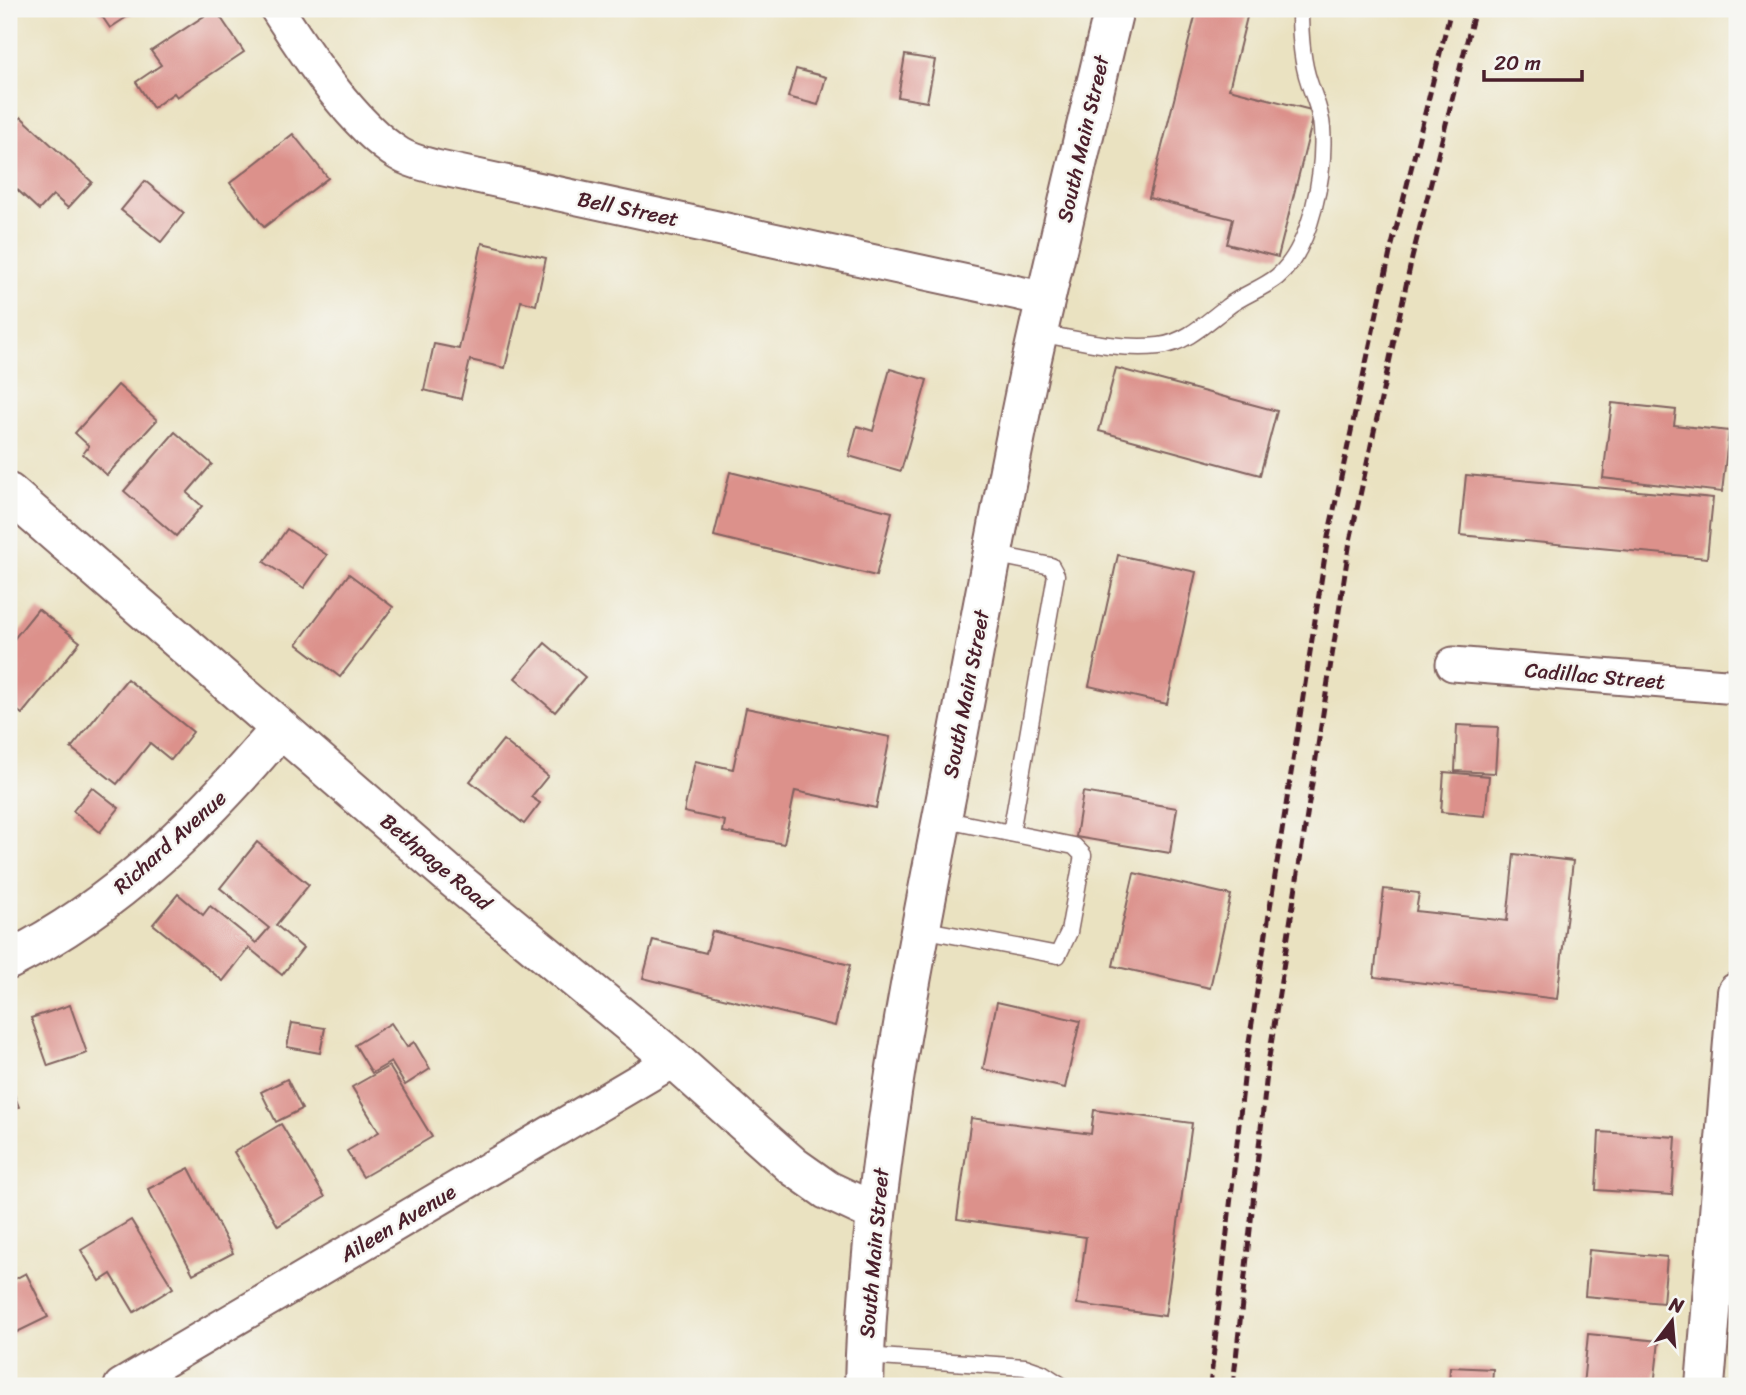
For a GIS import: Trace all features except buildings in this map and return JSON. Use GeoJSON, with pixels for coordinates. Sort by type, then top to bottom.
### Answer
{"type":"FeatureCollection","features":[{"type":"Feature","properties":{"kind":"main road","name":"South Main Street"},"geometry":{"type":"LineString","coordinates":[[864,1371],[876,1213],[886,1126],[921,929],[1042,316],[1114,9]]}},
{"type":"Feature","properties":{"kind":"main road","name":"Bethpage Road"},"geometry":{"type":"LineString","coordinates":[[9,493],[453,878],[674,1060],[793,1166],[827,1190],[876,1213]]}},
{"type":"Feature","properties":{"kind":"main road","name":"Richard Avenue"},"geometry":{"type":"LineString","coordinates":[[9,960],[39,945],[131,882],[230,787],[280,729]]}},
{"type":"Feature","properties":{"kind":"main road"},"geometry":{"type":"LineString","coordinates":[[1704,1386],[1737,992]]}},
{"type":"Feature","properties":{"kind":"street","name":"Bell Street"},"geometry":{"type":"LineString","coordinates":[[278,9],[350,110],[379,140],[402,156],[435,167],[1042,316]]}},
{"type":"Feature","properties":{"kind":"street","name":"Cadillac Street"},"geometry":{"type":"LineString","coordinates":[[1453,664],[1737,687]]}},
{"type":"Feature","properties":{"kind":"street","name":"Aileen Avenue"},"geometry":{"type":"LineString","coordinates":[[121,1386],[674,1060]]}},
{"type":"Feature","properties":{"kind":"lane"},"geometry":{"type":"LineString","coordinates":[[1042,316],[1119,347],[1163,346],[1197,332],[1234,301],[1276,278],[1290,263],[1301,244],[1322,164],[1322,128],[1318,105],[1302,55],[1300,9]]}},
{"type":"Feature","properties":{"kind":"lane"},"geometry":{"type":"LineString","coordinates":[[993,554],[1051,566],[1056,575],[1011,833]]}},
{"type":"Feature","properties":{"kind":"lane"},"geometry":{"type":"LineString","coordinates":[[921,929],[1058,955],[1069,932],[1083,855],[1074,846],[942,819]]}},
{"type":"Feature","properties":{"kind":"lane"},"geometry":{"type":"LineString","coordinates":[[864,1371],[1025,1367],[1042,1373],[1062,1386]]}},
{"type":"Feature","properties":{"kind":"railway"},"geometry":{"type":"LineString","coordinates":[[1210,1386],[1246,1061],[1328,537],[1390,253],[1451,9]]}},
{"type":"Feature","properties":{"kind":"railway"},"geometry":{"type":"LineString","coordinates":[[1233,1386],[1268,1064],[1350,541],[1412,258],[1475,9]]}}]}
